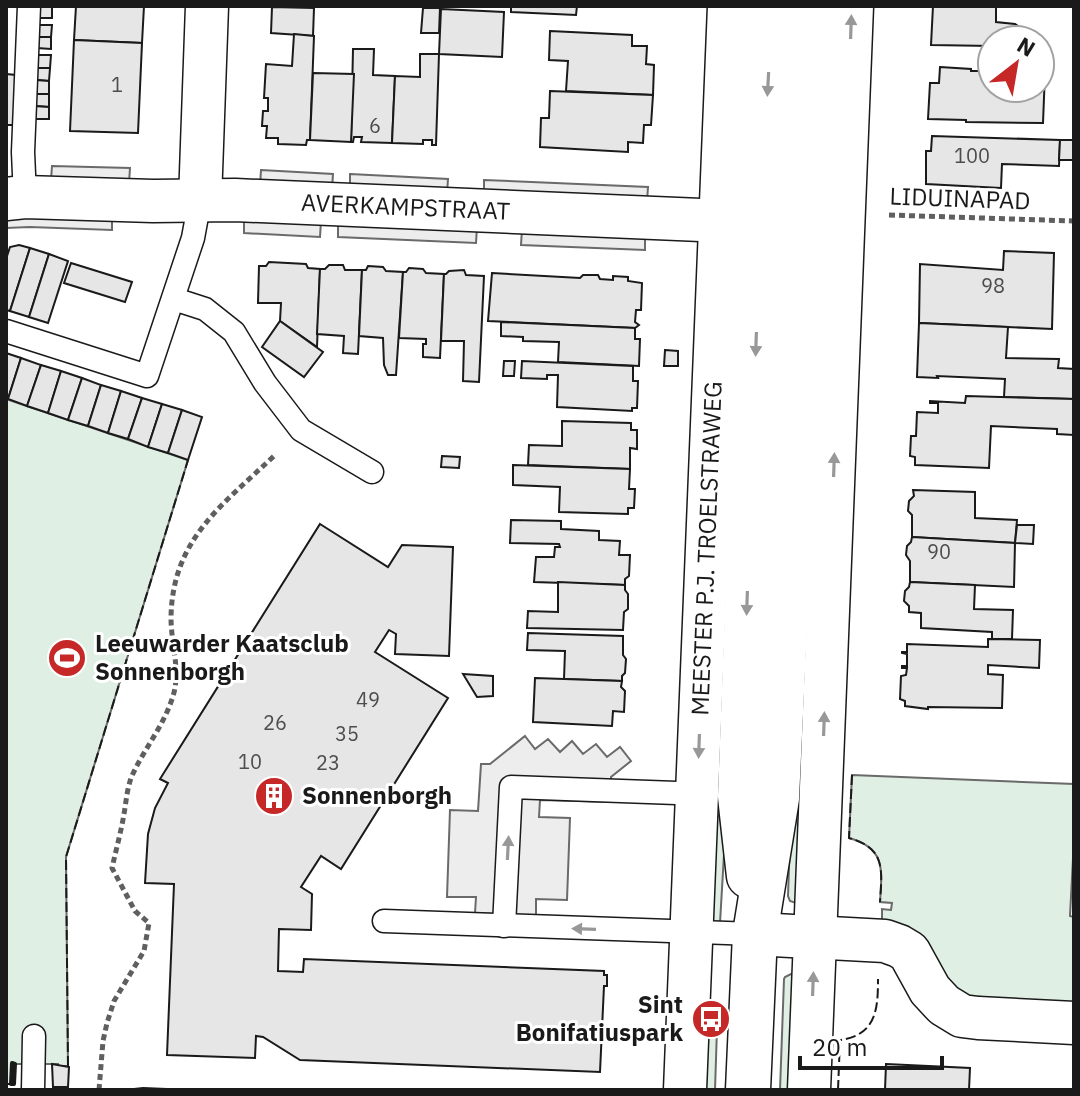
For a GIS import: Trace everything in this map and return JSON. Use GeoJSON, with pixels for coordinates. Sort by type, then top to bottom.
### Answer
{"type":"FeatureCollection","features":[{"type":"Feature","properties":{"kind":"main road","name":"MEESTER P.J. TROELSTRAWEG"},"geometry":{"type":"LineString","coordinates":[[771,6],[795,221]]}},
{"type":"Feature","properties":{"kind":"main road","name":"MEESTER P.J. TROELSTRAWEG"},"geometry":{"type":"LineString","coordinates":[[748,1090],[758,797],[812,6]]}},
{"type":"Feature","properties":{"kind":"street"},"geometry":{"type":"LineString","coordinates":[[200,200],[207,6]]}},
{"type":"Feature","properties":{"kind":"street","name":"MEESTER P.J. TROELSTRAWEG"},"geometry":{"type":"LineString","coordinates":[[729,6],[795,221],[815,936],[809,1090]]}},
{"type":"Feature","properties":{"kind":"street","name":"MEESTER P.J. TROELSTRAWEG"},"geometry":{"type":"LineString","coordinates":[[685,1090],[697,794],[795,221],[852,6]]}},
{"type":"Feature","properties":{"kind":"street","name":"AVERKAMPSTRAAT"},"geometry":{"type":"LineString","coordinates":[[16,198],[200,200],[795,221]]}},
{"type":"Feature","properties":{"kind":"street"},"geometry":{"type":"LineString","coordinates":[[755,934],[885,941],[909,952],[930,990],[944,1005],[962,1016],[1074,1023]]}},
{"type":"Feature","properties":{"kind":"lane"},"geometry":{"type":"LineString","coordinates":[[16,198],[23,152],[29,6]]}},
{"type":"Feature","properties":{"kind":"lane"},"geometry":{"type":"LineString","coordinates":[[6,331],[147,376],[193,238],[200,200]]}},
{"type":"Feature","properties":{"kind":"lane"},"geometry":{"type":"LineString","coordinates":[[174,299],[205,309],[234,332],[265,383],[301,430],[372,472]]}},
{"type":"Feature","properties":{"kind":"lane"},"geometry":{"type":"LineString","coordinates":[[504,926],[511,787],[758,797]]}},
{"type":"Feature","properties":{"kind":"lane"},"geometry":{"type":"LineString","coordinates":[[384,921],[755,934]]}},
{"type":"Feature","properties":{"kind":"lane"},"geometry":{"type":"LineString","coordinates":[[33,1090],[34,1036]]}},
{"type":"Feature","properties":{"kind":"path","name":"LIDUINAPAD"},"geometry":{"type":"LineString","coordinates":[[795,221],[1074,221]]}},
{"type":"Feature","properties":{"kind":"path"},"geometry":{"type":"LineString","coordinates":[[99,1090],[107,1023],[114,1001],[144,951],[149,923],[135,911],[112,868],[131,778],[161,725],[177,684],[171,637],[171,600],[175,580],[195,534],[209,517],[301,430]]}},
{"type":"Feature","properties":{"kind":"green space","name":"Leeuwarder Kaatsclub Sonnenborgh"},"geometry":{"type":"Polygon","coordinates":[[[6,399],[188,460],[66,857],[68,1066],[13,1064],[11,1084],[6,1084],[6,399]]]}},
{"type":"Feature","properties":{"kind":"green space"},"geometry":{"type":"Polygon","coordinates":[[[793,750],[805,750],[796,903],[790,901],[788,896],[793,750]]]}},
{"type":"Feature","properties":{"kind":"green space"},"geometry":{"type":"Polygon","coordinates":[[[852,775],[1074,784],[1070,916],[1074,917],[1074,1006],[987,1001],[979,997],[973,1000],[948,983],[948,978],[882,923],[882,909],[891,910],[892,903],[880,902],[881,870],[876,854],[861,842],[849,838],[852,775]]]}},
{"type":"Feature","properties":{"kind":"green space"},"geometry":{"type":"Polygon","coordinates":[[[713,816],[723,816],[726,820],[720,923],[710,921],[713,816]]]}},
{"type":"Feature","properties":{"kind":"green space"},"geometry":{"type":"Polygon","coordinates":[[[795,974],[792,1090],[780,1090],[784,979],[795,974]]]}},
{"type":"Feature","properties":{"kind":"green space"},"geometry":{"type":"Polygon","coordinates":[[[705,1026],[717,1028],[715,1090],[702,1090],[705,1026]]]}},
{"type":"Feature","properties":{"kind":"shaded area"},"geometry":{"type":"Polygon","coordinates":[[[52,166],[130,168],[129,183],[51,180],[52,166]]]}},
{"type":"Feature","properties":{"kind":"shaded area"},"geometry":{"type":"Polygon","coordinates":[[[261,170],[333,174],[332,189],[260,186],[261,170]]]}},
{"type":"Feature","properties":{"kind":"shaded area"},"geometry":{"type":"Polygon","coordinates":[[[350,174],[448,179],[447,194],[350,190],[350,174]]]}},
{"type":"Feature","properties":{"kind":"shaded area"},"geometry":{"type":"Polygon","coordinates":[[[484,180],[648,187],[647,202],[484,196],[484,180]]]}},
{"type":"Feature","properties":{"kind":"shaded area"},"geometry":{"type":"Polygon","coordinates":[[[6,216],[112,218],[112,230],[6,228],[6,216]]]}},
{"type":"Feature","properties":{"kind":"shaded area"},"geometry":{"type":"Polygon","coordinates":[[[244,218],[321,221],[320,237],[244,233],[244,218]]]}},
{"type":"Feature","properties":{"kind":"shaded area"},"geometry":{"type":"Polygon","coordinates":[[[338,222],[477,227],[476,243],[338,237],[338,222]]]}},
{"type":"Feature","properties":{"kind":"shaded area"},"geometry":{"type":"Polygon","coordinates":[[[522,229],[645,234],[645,250],[521,245],[522,229]]]}},
{"type":"Feature","properties":{"kind":"shaded area"},"geometry":{"type":"Polygon","coordinates":[[[525,736],[535,749],[548,739],[560,752],[572,741],[583,754],[596,744],[607,757],[620,747],[631,761],[611,777],[611,802],[540,800],[539,817],[570,818],[567,900],[536,899],[536,916],[475,913],[476,897],[447,897],[450,810],[478,811],[481,764],[490,764],[525,736]]]}},
{"type":"Feature","properties":{"kind":"building"},"geometry":{"type":"Polygon","coordinates":[[[38,6],[52,6],[52,18],[38,18],[38,6]]]}},
{"type":"Feature","properties":{"kind":"building"},"geometry":{"type":"Polygon","coordinates":[[[76,6],[144,6],[142,43],[74,40],[76,6]]]}},
{"type":"Feature","properties":{"kind":"building"},"geometry":{"type":"Polygon","coordinates":[[[511,6],[577,6],[576,15],[511,12],[511,6]]]}},
{"type":"Feature","properties":{"kind":"building"},"geometry":{"type":"Polygon","coordinates":[[[933,6],[996,6],[996,22],[1015,24],[976,24],[976,46],[931,45],[933,6]]]}},
{"type":"Feature","properties":{"kind":"building"},"geometry":{"type":"Polygon","coordinates":[[[272,7],[314,8],[313,36],[271,33],[272,7]]]}},
{"type":"Feature","properties":{"kind":"building"},"geometry":{"type":"Polygon","coordinates":[[[423,8],[440,8],[439,33],[421,33],[423,8]]]}},
{"type":"Feature","properties":{"kind":"building"},"geometry":{"type":"Polygon","coordinates":[[[441,9],[504,12],[502,57],[439,54],[441,9]]]}},
{"type":"Feature","properties":{"kind":"building"},"geometry":{"type":"Polygon","coordinates":[[[37,25],[52,25],[51,37],[37,37],[37,25]]]}},
{"type":"Feature","properties":{"kind":"building"},"geometry":{"type":"Polygon","coordinates":[[[550,31],[632,35],[632,46],[647,46],[646,64],[654,65],[653,95],[566,91],[568,61],[549,60],[550,31]]]}},
{"type":"Feature","properties":{"kind":"building"},"geometry":{"type":"Polygon","coordinates":[[[294,34],[314,36],[310,140],[306,145],[278,144],[278,138],[266,138],[267,126],[262,126],[263,111],[268,111],[268,98],[264,98],[266,64],[292,66],[294,34]]]}},
{"type":"Feature","properties":{"kind":"building"},"geometry":{"type":"Polygon","coordinates":[[[37,37],[51,37],[51,49],[37,48],[37,37]]]}},
{"type":"Feature","properties":{"kind":"building"},"geometry":{"type":"Polygon","coordinates":[[[74,40],[142,43],[138,133],[70,131],[74,40]]]}},
{"type":"Feature","properties":{"kind":"building"},"geometry":{"type":"Polygon","coordinates":[[[353,49],[374,49],[373,75],[395,76],[392,143],[361,142],[362,137],[354,137],[351,142],[353,49]]]}},
{"type":"Feature","properties":{"kind":"building"},"geometry":{"type":"Polygon","coordinates":[[[420,54],[439,54],[436,145],[432,145],[432,140],[423,140],[423,144],[392,143],[395,76],[420,77],[420,54]]]}},
{"type":"Feature","properties":{"kind":"building"},"geometry":{"type":"Polygon","coordinates":[[[36,55],[51,55],[50,68],[36,68],[36,55]]]}},
{"type":"Feature","properties":{"kind":"building"},"geometry":{"type":"Polygon","coordinates":[[[940,67],[971,69],[976,71],[976,104],[1044,104],[1043,123],[928,119],[930,83],[939,83],[940,67]]]}},
{"type":"Feature","properties":{"kind":"building"},"geometry":{"type":"Polygon","coordinates":[[[36,68],[50,68],[49,81],[36,80],[36,68]]]}},
{"type":"Feature","properties":{"kind":"building"},"geometry":{"type":"Polygon","coordinates":[[[313,73],[354,74],[351,142],[310,140],[313,73]]]}},
{"type":"Feature","properties":{"kind":"building"},"geometry":{"type":"Polygon","coordinates":[[[6,74],[16,75],[14,125],[6,125],[6,74]]]}},
{"type":"Feature","properties":{"kind":"building"},"geometry":{"type":"Polygon","coordinates":[[[36,80],[49,81],[49,94],[35,94],[36,80]]]}},
{"type":"Feature","properties":{"kind":"building"},"geometry":{"type":"Polygon","coordinates":[[[550,91],[653,95],[651,125],[644,125],[643,143],[628,142],[628,152],[540,147],[541,118],[549,118],[550,91]]]}},
{"type":"Feature","properties":{"kind":"building"},"geometry":{"type":"Polygon","coordinates":[[[35,94],[49,94],[49,107],[34,106],[35,94]]]}},
{"type":"Feature","properties":{"kind":"building"},"geometry":{"type":"Polygon","coordinates":[[[34,106],[49,107],[49,119],[34,119],[34,106]]]}},
{"type":"Feature","properties":{"kind":"building"},"geometry":{"type":"Polygon","coordinates":[[[932,136],[1060,140],[1059,166],[1002,164],[1001,188],[926,184],[926,151],[931,151],[932,136]]]}},
{"type":"Feature","properties":{"kind":"building"},"geometry":{"type":"Polygon","coordinates":[[[1060,140],[1074,140],[1074,160],[1059,160],[1060,140]]]}},
{"type":"Feature","properties":{"kind":"building"},"geometry":{"type":"Polygon","coordinates":[[[19,245],[30,248],[10,311],[6,310],[6,259],[10,247],[19,245]]]}},
{"type":"Feature","properties":{"kind":"building"},"geometry":{"type":"Polygon","coordinates":[[[30,248],[49,254],[29,317],[10,311],[30,248]]]}},
{"type":"Feature","properties":{"kind":"building"},"geometry":{"type":"Polygon","coordinates":[[[1004,251],[1054,253],[1052,329],[919,323],[920,264],[1003,270],[1004,251]]]}},
{"type":"Feature","properties":{"kind":"building"},"geometry":{"type":"Polygon","coordinates":[[[49,254],[68,261],[48,323],[29,317],[49,254]]]}},
{"type":"Feature","properties":{"kind":"building"},"geometry":{"type":"Polygon","coordinates":[[[269,262],[306,264],[308,268],[320,269],[317,347],[280,321],[281,303],[258,303],[259,266],[266,266],[269,262]]]}},
{"type":"Feature","properties":{"kind":"building"},"geometry":{"type":"Polygon","coordinates":[[[71,263],[132,282],[125,302],[64,283],[71,263]]]}},
{"type":"Feature","properties":{"kind":"building"},"geometry":{"type":"Polygon","coordinates":[[[343,265],[345,270],[362,270],[358,354],[343,353],[344,336],[317,334],[320,269],[343,265]]]}},
{"type":"Feature","properties":{"kind":"building"},"geometry":{"type":"Polygon","coordinates":[[[368,266],[403,272],[396,375],[388,375],[384,365],[383,338],[359,336],[362,270],[368,266]]]}},
{"type":"Feature","properties":{"kind":"building"},"geometry":{"type":"Polygon","coordinates":[[[409,268],[444,274],[440,358],[423,357],[426,339],[399,338],[403,272],[409,268]]]}},
{"type":"Feature","properties":{"kind":"building"},"geometry":{"type":"Polygon","coordinates":[[[464,270],[466,275],[484,276],[479,382],[463,381],[464,341],[441,341],[444,274],[464,270]]]}},
{"type":"Feature","properties":{"kind":"building"},"geometry":{"type":"Polygon","coordinates":[[[492,273],[580,278],[583,275],[598,275],[600,279],[613,280],[613,276],[628,277],[628,281],[642,283],[641,310],[636,310],[635,322],[639,325],[635,328],[488,321],[492,273]]]}},
{"type":"Feature","properties":{"kind":"building"},"geometry":{"type":"Polygon","coordinates":[[[280,321],[323,352],[304,377],[262,347],[280,321]]]}},
{"type":"Feature","properties":{"kind":"building"},"geometry":{"type":"Polygon","coordinates":[[[501,322],[635,328],[635,339],[640,339],[639,366],[558,362],[559,342],[523,341],[523,337],[501,336],[501,322]]]}},
{"type":"Feature","properties":{"kind":"building"},"geometry":{"type":"Polygon","coordinates":[[[919,323],[1008,327],[1006,358],[1059,359],[1058,368],[1074,369],[1074,399],[1004,397],[1005,379],[917,377],[919,323]]]}},
{"type":"Feature","properties":{"kind":"building"},"geometry":{"type":"Polygon","coordinates":[[[665,350],[678,351],[678,366],[664,366],[665,350]]]}},
{"type":"Feature","properties":{"kind":"building"},"geometry":{"type":"Polygon","coordinates":[[[6,353],[21,358],[8,399],[6,399],[6,353]]]}},
{"type":"Feature","properties":{"kind":"building"},"geometry":{"type":"Polygon","coordinates":[[[21,358],[41,365],[27,406],[8,399],[21,358]]]}},
{"type":"Feature","properties":{"kind":"building"},"geometry":{"type":"Polygon","coordinates":[[[504,361],[515,361],[514,376],[503,376],[504,361]]]}},
{"type":"Feature","properties":{"kind":"building"},"geometry":{"type":"Polygon","coordinates":[[[522,361],[633,366],[633,381],[638,381],[637,408],[632,408],[632,411],[557,407],[558,375],[547,375],[547,379],[521,378],[522,361]]]}},
{"type":"Feature","properties":{"kind":"building"},"geometry":{"type":"Polygon","coordinates":[[[41,365],[61,371],[48,413],[27,406],[41,365]]]}},
{"type":"Feature","properties":{"kind":"building"},"geometry":{"type":"Polygon","coordinates":[[[61,371],[82,378],[68,420],[48,413],[61,371]]]}},
{"type":"Feature","properties":{"kind":"building"},"geometry":{"type":"Polygon","coordinates":[[[82,378],[101,385],[88,426],[68,420],[82,378]]]}},
{"type":"Feature","properties":{"kind":"building"},"geometry":{"type":"Polygon","coordinates":[[[101,385],[121,391],[108,433],[88,426],[101,385]]]}},
{"type":"Feature","properties":{"kind":"building"},"geometry":{"type":"Polygon","coordinates":[[[121,391],[142,398],[128,439],[108,433],[121,391]]]}},
{"type":"Feature","properties":{"kind":"building"},"geometry":{"type":"Polygon","coordinates":[[[966,396],[1074,399],[1074,435],[1057,434],[1057,429],[991,426],[989,468],[915,465],[915,457],[910,456],[911,436],[916,436],[917,412],[938,413],[938,403],[930,401],[965,403],[966,396]]]}},
{"type":"Feature","properties":{"kind":"building"},"geometry":{"type":"Polygon","coordinates":[[[142,398],[162,404],[148,447],[128,439],[142,398]]]}},
{"type":"Feature","properties":{"kind":"building"},"geometry":{"type":"Polygon","coordinates":[[[162,404],[182,410],[168,453],[148,447],[162,404]]]}},
{"type":"Feature","properties":{"kind":"building"},"geometry":{"type":"Polygon","coordinates":[[[182,410],[202,417],[188,460],[168,453],[182,410]]]}},
{"type":"Feature","properties":{"kind":"building"},"geometry":{"type":"Polygon","coordinates":[[[562,421],[631,423],[631,430],[637,430],[637,449],[630,448],[630,469],[528,465],[529,445],[562,446],[562,421]]]}},
{"type":"Feature","properties":{"kind":"building"},"geometry":{"type":"Polygon","coordinates":[[[442,456],[460,457],[459,468],[441,467],[442,456]]]}},
{"type":"Feature","properties":{"kind":"building"},"geometry":{"type":"Polygon","coordinates":[[[513,465],[630,469],[629,489],[635,489],[634,508],[628,508],[628,514],[559,512],[560,487],[513,485],[513,465]]]}},
{"type":"Feature","properties":{"kind":"building"},"geometry":{"type":"Polygon","coordinates":[[[913,490],[975,492],[975,518],[1017,520],[1015,543],[912,537],[912,515],[908,511],[913,490]]]}},
{"type":"Feature","properties":{"kind":"building"},"geometry":{"type":"Polygon","coordinates":[[[511,520],[561,521],[561,529],[599,531],[599,540],[620,541],[619,555],[630,555],[629,576],[625,579],[625,585],[534,582],[536,557],[554,557],[555,547],[560,547],[559,544],[510,543],[511,520]]]}},
{"type":"Feature","properties":{"kind":"building","name":"Sonnenborgh"},"geometry":{"type":"Polygon","coordinates":[[[320,524],[388,567],[402,545],[453,547],[449,656],[395,654],[396,634],[389,630],[375,652],[448,698],[341,869],[321,856],[301,887],[312,894],[311,930],[279,929],[278,971],[303,972],[304,959],[604,971],[607,986],[604,986],[600,1072],[300,1060],[263,1037],[256,1036],[255,1058],[167,1055],[174,884],[145,883],[148,834],[155,808],[168,783],[160,779],[320,524]]]}},
{"type":"Feature","properties":{"kind":"building"},"geometry":{"type":"Polygon","coordinates":[[[1017,525],[1034,525],[1033,544],[1015,543],[1017,525]]]}},
{"type":"Feature","properties":{"kind":"building"},"geometry":{"type":"Polygon","coordinates":[[[912,537],[1015,543],[1014,587],[910,582],[910,561],[906,555],[912,537]]]}},
{"type":"Feature","properties":{"kind":"building"},"geometry":{"type":"Polygon","coordinates":[[[558,582],[625,585],[628,609],[624,612],[623,630],[527,628],[528,611],[558,612],[558,582]]]}},
{"type":"Feature","properties":{"kind":"building"},"geometry":{"type":"Polygon","coordinates":[[[910,582],[975,585],[974,609],[1013,610],[1012,639],[992,639],[992,632],[921,628],[921,613],[909,612],[909,606],[904,601],[910,582]]]}},
{"type":"Feature","properties":{"kind":"building"},"geometry":{"type":"Polygon","coordinates":[[[528,633],[623,636],[623,655],[626,659],[622,681],[564,679],[565,651],[527,650],[528,633]]]}},
{"type":"Feature","properties":{"kind":"building"},"geometry":{"type":"Polygon","coordinates":[[[988,639],[1040,640],[1039,668],[988,665],[988,674],[1003,675],[1002,708],[928,709],[905,706],[905,701],[900,699],[901,676],[906,675],[907,668],[902,668],[907,666],[907,654],[902,652],[907,652],[907,644],[988,647],[988,639]]]}},
{"type":"Feature","properties":{"kind":"building"},"geometry":{"type":"Polygon","coordinates":[[[463,674],[493,676],[493,696],[477,697],[463,674]]]}},
{"type":"Feature","properties":{"kind":"building"},"geometry":{"type":"Polygon","coordinates":[[[535,678],[622,681],[624,712],[613,711],[612,726],[533,722],[535,678]]]}},
{"type":"Feature","properties":{"kind":"building"},"geometry":{"type":"Polygon","coordinates":[[[52,1064],[69,1067],[68,1087],[53,1087],[52,1064]]]}},
{"type":"Feature","properties":{"kind":"building"},"geometry":{"type":"Polygon","coordinates":[[[886,1064],[970,1068],[969,1090],[885,1090],[886,1064]]]}},
{"type":"Feature","properties":{"kind":"building"},"geometry":{"type":"Polygon","coordinates":[[[143,1088],[191,1090],[125,1090],[143,1088]]]}},
{"type":"Feature","properties":{"kind":"fence"},"geometry":{"type":"LineString","coordinates":[[68,1066],[66,857],[188,460]]}},
{"type":"Feature","properties":{"kind":"fence"},"geometry":{"type":"LineString","coordinates":[[852,775],[849,838],[861,842],[876,854],[881,870],[880,902]]}},
{"type":"Feature","properties":{"kind":"fence"},"geometry":{"type":"LineString","coordinates":[[838,1090],[840,1040],[861,1033],[868,1027],[875,1011],[878,979]]}},
{"type":"Feature","properties":{"kind":"fence"},"geometry":{"type":"LineString","coordinates":[[6,1084],[11,1084]]}},
{"type":"Feature","properties":{"kind":"wall"},"geometry":{"type":"LineString","coordinates":[[12,1063],[15,1064],[14,1084],[11,1084],[12,1063]]}},
{"type":"Feature","properties":{"kind":"place","name":"Leeuwarder Kaatsclub Sonnenborgh"},"geometry":{"type":"Point","coordinates":[67,658]}},
{"type":"Feature","properties":{"kind":"place","name":"Sonnenborgh"},"geometry":{"type":"Point","coordinates":[274,796]}},
{"type":"Feature","properties":{"kind":"place","name":"Sint Bonifatiuspark"},"geometry":{"type":"Point","coordinates":[711,1019]}}]}
